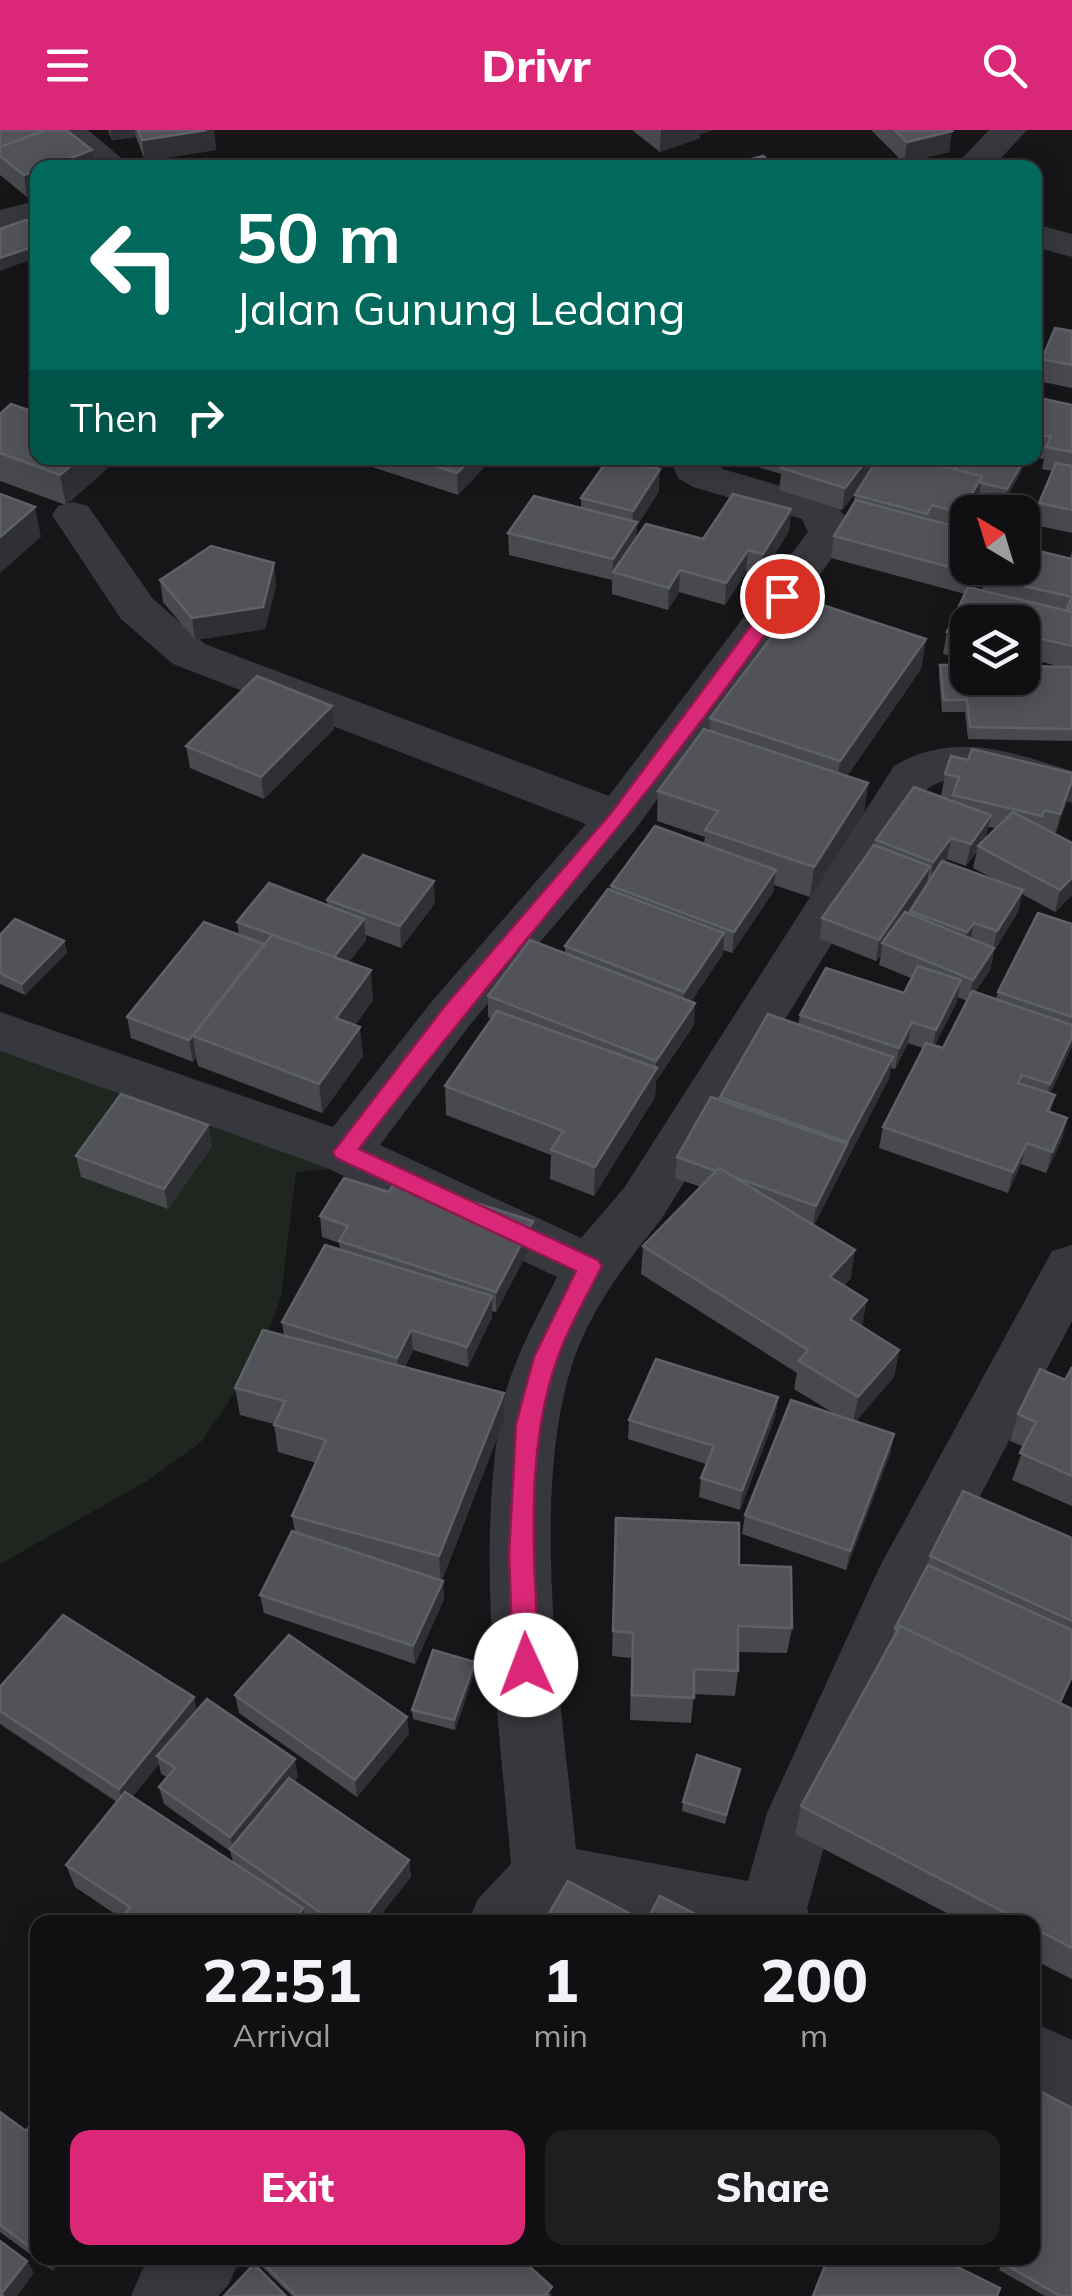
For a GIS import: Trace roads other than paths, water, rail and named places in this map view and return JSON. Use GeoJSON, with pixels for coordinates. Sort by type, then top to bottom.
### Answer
{"type":"FeatureCollection","features":[{"type":"Feature","properties":{"kind":"street"},"geometry":{"type":"LineString","coordinates":[[64,130],[103,160]]}},
{"type":"Feature","properties":{"kind":"street"},"geometry":{"type":"LineString","coordinates":[[979,160],[1009,130]]}},
{"type":"Feature","properties":{"kind":"street"},"geometry":{"type":"LineString","coordinates":[[0,221],[30,213]]}},
{"type":"Feature","properties":{"kind":"street"},"geometry":{"type":"LineString","coordinates":[[1042,237],[1072,246]]}},
{"type":"Feature","properties":{"kind":"street"},"geometry":{"type":"LineString","coordinates":[[344,1152],[451,1013],[618,818],[829,533],[829,522],[817,510],[708,478],[692,465]]}},
{"type":"Feature","properties":{"kind":"street"},"geometry":{"type":"LineString","coordinates":[[73,515],[138,609],[189,654],[618,818]]}},
{"type":"Feature","properties":{"kind":"street"},"geometry":{"type":"LineString","coordinates":[[715,1915],[524,1899],[522,1554],[528,1424],[546,1357],[590,1266],[643,1203],[911,778],[926,765],[955,758],[1072,787]]}},
{"type":"Feature","properties":{"kind":"street"},"geometry":{"type":"LineString","coordinates":[[0,1031],[344,1152],[590,1266]]}},
{"type":"Feature","properties":{"kind":"street"},"geometry":{"type":"LineString","coordinates":[[776,1915],[800,1813],[901,1587],[1072,1267]]}},
{"type":"Feature","properties":{"kind":"street"},"geometry":{"type":"LineString","coordinates":[[1040,2060],[1072,2078]]}},
{"type":"Feature","properties":{"kind":"street"},"geometry":{"type":"LineString","coordinates":[[168,2296],[196,2265]]}}]}
